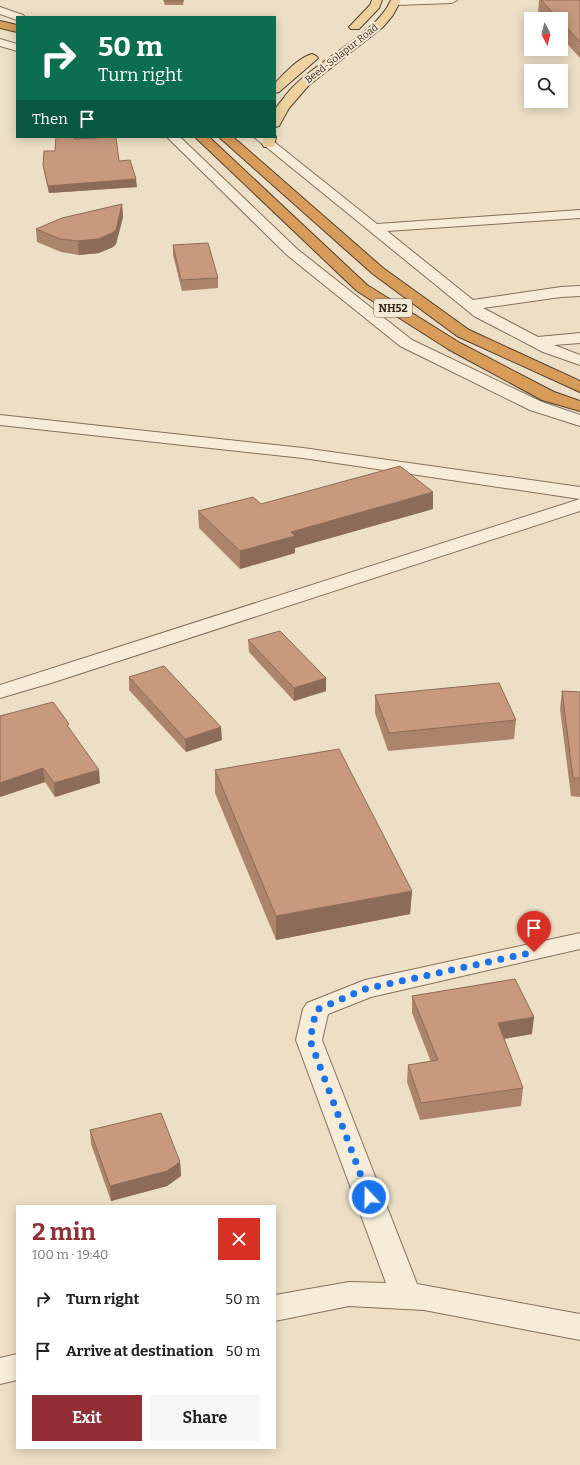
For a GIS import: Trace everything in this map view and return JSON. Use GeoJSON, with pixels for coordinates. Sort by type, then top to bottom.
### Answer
{"type":"FeatureCollection","features":[{"type":"Feature","properties":{"kind":"highway"},"geometry":{"type":"LineString","coordinates":[[0,24],[16,29]]}},
{"type":"Feature","properties":{"kind":"highway"},"geometry":{"type":"LineString","coordinates":[[0,33],[16,38]]}},
{"type":"Feature","properties":{"kind":"highway","name":"NH52"},"geometry":{"type":"LineString","coordinates":[[201,138],[362,288],[454,346],[548,396],[580,406]]}},
{"type":"Feature","properties":{"kind":"highway","name":"NH52"},"geometry":{"type":"LineString","coordinates":[[226,138],[260,166],[378,271],[464,333],[580,387]]}},
{"type":"Feature","properties":{"kind":"main road","name":"Beed-Solapur Road"},"geometry":{"type":"LineString","coordinates":[[348,33],[375,6],[377,0]]}},
{"type":"Feature","properties":{"kind":"main road","name":"Beed-Solapur Road"},"geometry":{"type":"LineString","coordinates":[[276,121],[284,105],[299,87],[315,72],[355,44],[376,26],[394,7],[396,1]]}},
{"type":"Feature","properties":{"kind":"main road","name":"Beed-Solapur Road"},"geometry":{"type":"LineString","coordinates":[[276,87],[323,50]]}},
{"type":"Feature","properties":{"kind":"main road","name":"Beed-Solapur Road"},"geometry":{"type":"LineString","coordinates":[[276,87],[299,87]]}},
{"type":"Feature","properties":{"kind":"street"},"geometry":{"type":"LineString","coordinates":[[396,1],[452,0]]}},
{"type":"Feature","properties":{"kind":"street"},"geometry":{"type":"LineString","coordinates":[[0,10],[16,16]]}},
{"type":"Feature","properties":{"kind":"street"},"geometry":{"type":"LineString","coordinates":[[0,42],[16,48]]}},
{"type":"Feature","properties":{"kind":"street"},"geometry":{"type":"LineString","coordinates":[[174,138],[292,252],[406,343],[536,406],[580,421]]}},
{"type":"Feature","properties":{"kind":"street"},"geometry":{"type":"LineString","coordinates":[[266,139],[480,313],[549,349],[580,360]]}},
{"type":"Feature","properties":{"kind":"street"},"geometry":{"type":"LineString","coordinates":[[374,228],[580,214]]}},
{"type":"Feature","properties":{"kind":"street"},"geometry":{"type":"LineString","coordinates":[[470,304],[561,292],[580,291]]}},
{"type":"Feature","properties":{"kind":"street"},"geometry":{"type":"LineString","coordinates":[[535,342],[539,343],[550,340],[580,338]]}},
{"type":"Feature","properties":{"kind":"street"},"geometry":{"type":"LineString","coordinates":[[0,420],[303,453],[580,493]]}},
{"type":"Feature","properties":{"kind":"street"},"geometry":{"type":"LineString","coordinates":[[0,692],[580,505]]}},
{"type":"Feature","properties":{"kind":"street"},"geometry":{"type":"LineString","coordinates":[[407,1296],[310,1040],[316,1010],[365,989],[580,941]]}},
{"type":"Feature","properties":{"kind":"street"},"geometry":{"type":"LineString","coordinates":[[276,1308],[349,1294],[424,1297],[580,1327]]}},
{"type":"Feature","properties":{"kind":"street"},"geometry":{"type":"LineString","coordinates":[[0,1371],[16,1367]]}},
{"type":"Feature","properties":{"kind":"building"},"geometry":{"type":"Polygon","coordinates":[[[164,0],[183,0],[183,1],[165,1],[164,0]]]}},
{"type":"Feature","properties":{"kind":"building"},"geometry":{"type":"Polygon","coordinates":[[[541,0],[580,0],[580,42],[568,29],[568,12],[552,12],[541,0]]]}},
{"type":"Feature","properties":{"kind":"building"},"geometry":{"type":"Polygon","coordinates":[[[56,138],[116,138],[119,161],[130,160],[136,179],[48,186],[43,165],[44,151],[55,151],[56,138]]]}},
{"type":"Feature","properties":{"kind":"building"},"geometry":{"type":"Polygon","coordinates":[[[122,204],[116,230],[98,239],[78,241],[60,239],[36,229],[62,218],[122,204]]]}},
{"type":"Feature","properties":{"kind":"building"},"geometry":{"type":"Polygon","coordinates":[[[208,243],[218,278],[181,280],[173,245],[208,243]]]}},
{"type":"Feature","properties":{"kind":"building"},"geometry":{"type":"Polygon","coordinates":[[[400,466],[433,492],[291,532],[295,536],[240,551],[198,511],[253,497],[261,504],[400,466]]]}},
{"type":"Feature","properties":{"kind":"building"},"geometry":{"type":"Polygon","coordinates":[[[280,631],[326,678],[294,688],[248,640],[280,631]]]}},
{"type":"Feature","properties":{"kind":"building"},"geometry":{"type":"Polygon","coordinates":[[[164,666],[221,727],[185,739],[129,677],[164,666]]]}},
{"type":"Feature","properties":{"kind":"building"},"geometry":{"type":"Polygon","coordinates":[[[499,683],[516,720],[389,733],[375,695],[499,683]]]}},
{"type":"Feature","properties":{"kind":"building"},"geometry":{"type":"Polygon","coordinates":[[[562,691],[580,692],[580,778],[573,778],[562,691]]]}},
{"type":"Feature","properties":{"kind":"building"},"geometry":{"type":"Polygon","coordinates":[[[53,702],[69,724],[67,725],[99,770],[54,783],[43,768],[0,783],[0,716],[53,702]]]}},
{"type":"Feature","properties":{"kind":"building"},"geometry":{"type":"Polygon","coordinates":[[[339,749],[412,891],[276,916],[215,770],[339,749]]]}},
{"type":"Feature","properties":{"kind":"building"},"geometry":{"type":"Polygon","coordinates":[[[515,979],[534,1017],[498,1023],[523,1088],[421,1103],[408,1065],[438,1060],[412,996],[515,979]]]}},
{"type":"Feature","properties":{"kind":"building"},"geometry":{"type":"Polygon","coordinates":[[[161,1113],[180,1162],[167,1171],[110,1186],[90,1130],[161,1113]]]}},
{"type":"Feature","properties":{"kind":"route"},"geometry":{"type":"LineString","coordinates":[[369,1197],[310,1040],[316,1010],[365,989],[534,952]]}}]}
